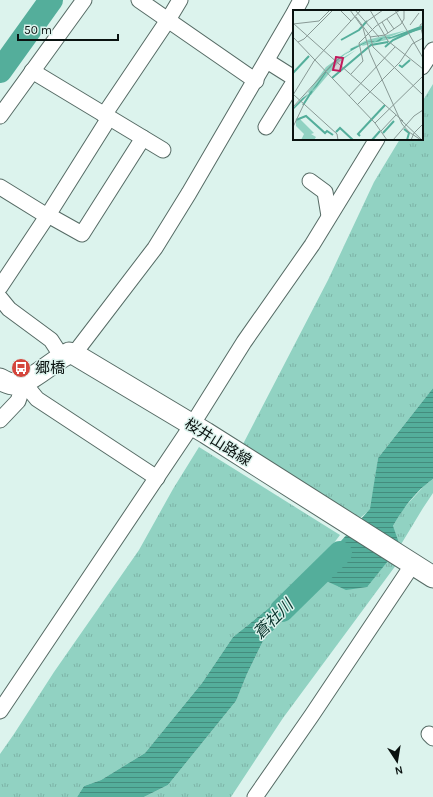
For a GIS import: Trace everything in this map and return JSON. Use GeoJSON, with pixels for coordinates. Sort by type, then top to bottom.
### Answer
{"type":"FeatureCollection","features":[{"type":"Feature","properties":{"kind":"main road"},"geometry":{"type":"LineString","coordinates":[[0,379],[7,383],[24,383],[68,355]]}},
{"type":"Feature","properties":{"kind":"main road","name":"桜井山路線"},"geometry":{"type":"LineString","coordinates":[[68,355],[199,429],[421,565]]}},
{"type":"Feature","properties":{"kind":"street"},"geometry":{"type":"LineString","coordinates":[[0,116],[84,0]]}},
{"type":"Feature","properties":{"kind":"street"},"geometry":{"type":"LineString","coordinates":[[138,0],[256,81]]}},
{"type":"Feature","properties":{"kind":"street"},"geometry":{"type":"LineString","coordinates":[[0,287],[48,216],[107,116],[180,0]]}},
{"type":"Feature","properties":{"kind":"street"},"geometry":{"type":"LineString","coordinates":[[296,10],[301,0]]}},
{"type":"Feature","properties":{"kind":"street"},"geometry":{"type":"LineString","coordinates":[[0,298],[9,309],[51,340],[68,355],[155,248],[189,194],[293,16]]}},
{"type":"Feature","properties":{"kind":"street"},"geometry":{"type":"LineString","coordinates":[[423,65],[433,50]]}},
{"type":"Feature","properties":{"kind":"street"},"geometry":{"type":"LineString","coordinates":[[267,61],[293,77]]}},
{"type":"Feature","properties":{"kind":"street"},"geometry":{"type":"LineString","coordinates":[[32,72],[163,150]]}},
{"type":"Feature","properties":{"kind":"street"},"geometry":{"type":"LineString","coordinates":[[266,127],[293,84]]}},
{"type":"Feature","properties":{"kind":"street"},"geometry":{"type":"LineString","coordinates":[[0,187],[48,216],[82,234],[143,138]]}},
{"type":"Feature","properties":{"kind":"street"},"geometry":{"type":"LineString","coordinates":[[0,711],[157,478],[199,429],[244,342],[312,245],[376,140]]}},
{"type":"Feature","properties":{"kind":"street"},"geometry":{"type":"LineString","coordinates":[[310,181],[325,192],[330,216]]}},
{"type":"Feature","properties":{"kind":"street"},"geometry":{"type":"LineString","coordinates":[[24,383],[37,399],[157,478]]}},
{"type":"Feature","properties":{"kind":"street"},"geometry":{"type":"LineString","coordinates":[[0,420],[18,401],[24,383]]}},
{"type":"Feature","properties":{"kind":"street"},"geometry":{"type":"LineString","coordinates":[[255,797],[312,715],[421,565]]}},
{"type":"Feature","properties":{"kind":"green space"},"geometry":{"type":"Polygon","coordinates":[[[433,84],[433,388],[378,458],[371,509],[360,518],[242,446],[328,280],[374,182],[399,140],[423,140],[423,100],[433,84]]]}},
{"type":"Feature","properties":{"kind":"green space"},"geometry":{"type":"Polygon","coordinates":[[[199,447],[340,535],[311,573],[393,526],[402,510],[425,485],[433,479],[433,493],[400,546],[402,557],[283,718],[231,797],[144,797],[168,785],[236,701],[263,641],[298,605],[311,574],[233,637],[202,683],[145,753],[101,780],[84,786],[77,797],[0,797],[0,754],[54,672],[139,550],[173,489],[199,447]]]}},
{"type":"Feature","properties":{"kind":"water"},"geometry":{"type":"Polygon","coordinates":[[[433,388],[433,479],[410,500],[393,526],[400,546],[367,587],[346,590],[311,574],[370,509],[378,458],[433,388]]]}},
{"type":"Feature","properties":{"kind":"water"},"geometry":{"type":"Polygon","coordinates":[[[311,574],[298,605],[263,641],[236,701],[168,785],[144,797],[77,797],[84,786],[101,780],[145,753],[202,683],[233,637],[311,574]]]}},
{"type":"Feature","properties":{"kind":"waterway"},"geometry":{"type":"LineString","coordinates":[[0,71],[51,0]]}},
{"type":"Feature","properties":{"kind":"waterway","name":"蒼社川"},"geometry":{"type":"LineString","coordinates":[[282,610],[340,553]]}},
{"type":"Feature","properties":{"kind":"place","name":"郷橋"},"geometry":{"type":"Point","coordinates":[21,368]}}]}
